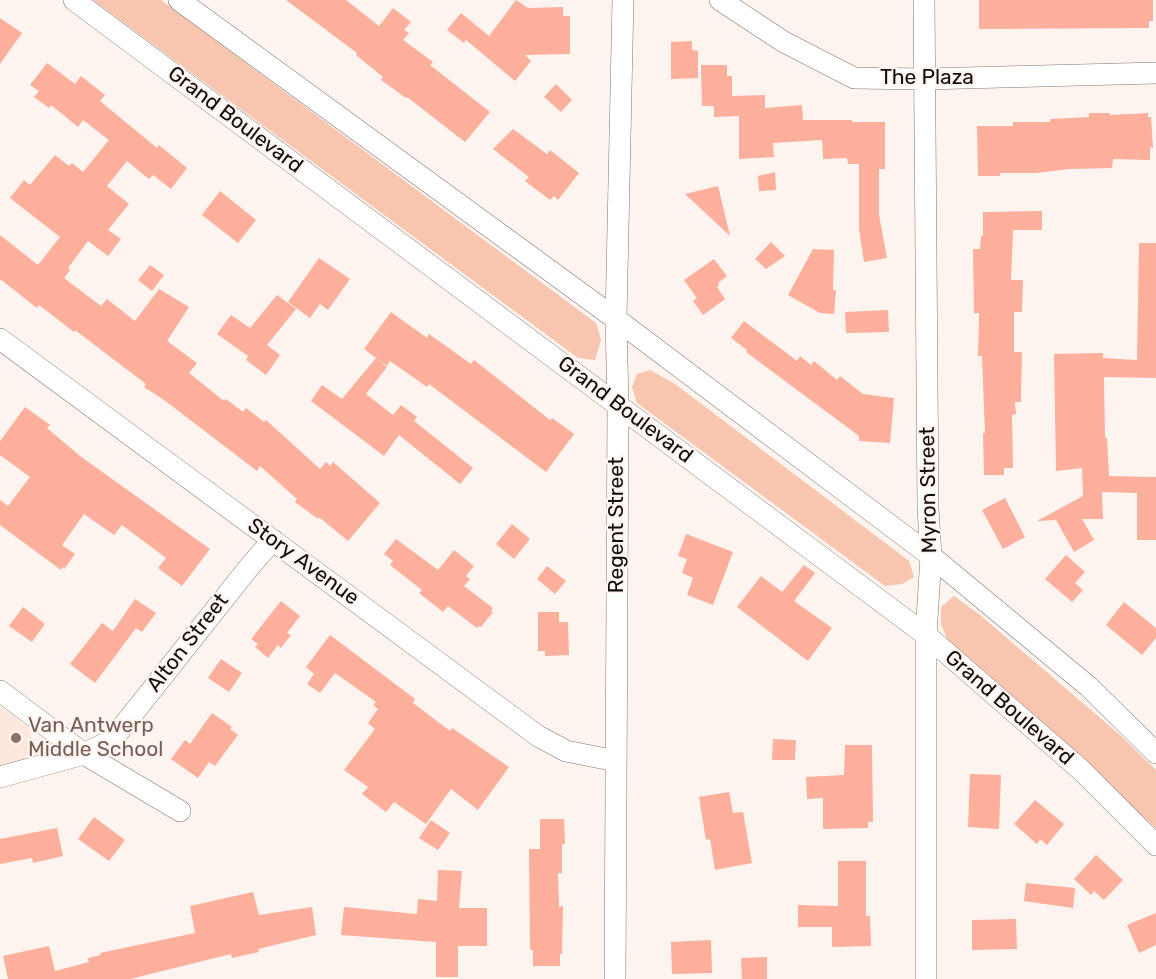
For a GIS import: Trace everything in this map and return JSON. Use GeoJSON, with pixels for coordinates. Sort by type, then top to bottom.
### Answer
{"type":"FeatureCollection","features":[{"type":"Feature","properties":{"kind":"street","name":"Grand Boulevard"},"geometry":{"type":"LineString","coordinates":[[74,0],[926,635],[1081,770],[1156,845]]}},
{"type":"Feature","properties":{"kind":"street"},"geometry":{"type":"LineString","coordinates":[[179,0],[616,319],[931,556],[1089,687],[1156,753]]}},
{"type":"Feature","properties":{"kind":"street","name":"Regent Street"},"geometry":{"type":"LineString","coordinates":[[615,979],[618,405],[616,319],[623,0]]}},
{"type":"Feature","properties":{"kind":"street","name":"The Plaza"},"geometry":{"type":"LineString","coordinates":[[720,0],[783,42],[854,78],[925,79],[1156,73]]}},
{"type":"Feature","properties":{"kind":"street","name":"Myron Street"},"geometry":{"type":"LineString","coordinates":[[924,0],[931,556],[926,635],[926,979]]}},
{"type":"Feature","properties":{"kind":"street","name":"Story Avenue"},"geometry":{"type":"LineString","coordinates":[[0,339],[538,736],[566,751],[616,761]]}},
{"type":"Feature","properties":{"kind":"street","name":"Alton Street"},"geometry":{"type":"LineString","coordinates":[[0,777],[84,754],[112,740],[273,540]]}},
{"type":"Feature","properties":{"kind":"street"},"geometry":{"type":"LineString","coordinates":[[0,691],[84,754],[180,811]]}},
{"type":"Feature","properties":{"kind":"shaded area"},"geometry":{"type":"Polygon","coordinates":[[[93,0],[161,0],[596,323],[601,340],[595,360],[578,358],[93,0]]]}},
{"type":"Feature","properties":{"kind":"shaded area"},"geometry":{"type":"Polygon","coordinates":[[[650,370],[675,384],[909,561],[914,577],[902,584],[885,586],[637,403],[632,387],[637,374],[650,370]]]}},
{"type":"Feature","properties":{"kind":"shaded area"},"geometry":{"type":"Polygon","coordinates":[[[954,596],[980,615],[1120,735],[1156,770],[1156,828],[949,644],[941,624],[941,607],[954,596]]]}},
{"type":"Feature","properties":{"kind":"shaded area","name":"Van Antwerp Middle School"},"geometry":{"type":"Polygon","coordinates":[[[0,707],[29,728],[35,748],[23,760],[0,765],[0,707]]]}},
{"type":"Feature","properties":{"kind":"building"},"geometry":{"type":"Polygon","coordinates":[[[286,0],[346,0],[379,26],[393,8],[411,22],[404,30],[409,33],[403,40],[433,62],[430,65],[490,112],[465,142],[381,80],[383,77],[356,55],[357,53],[286,0]]]}},
{"type":"Feature","properties":{"kind":"building"},"geometry":{"type":"Polygon","coordinates":[[[516,0],[528,8],[563,7],[563,16],[570,16],[570,54],[525,55],[531,61],[515,81],[466,40],[464,43],[447,30],[461,13],[489,36],[516,0]]]}},
{"type":"Feature","properties":{"kind":"building"},"geometry":{"type":"Polygon","coordinates":[[[979,0],[1153,0],[1153,21],[1149,21],[1149,28],[979,29],[979,0]]]}},
{"type":"Feature","properties":{"kind":"building"},"geometry":{"type":"Polygon","coordinates":[[[0,18],[22,33],[0,64],[0,18]]]}},
{"type":"Feature","properties":{"kind":"building"},"geometry":{"type":"Polygon","coordinates":[[[692,41],[692,50],[698,51],[698,78],[671,79],[671,42],[692,41]]]}},
{"type":"Feature","properties":{"kind":"building"},"geometry":{"type":"Polygon","coordinates":[[[47,63],[75,84],[81,76],[105,95],[100,101],[157,148],[159,145],[187,168],[171,189],[153,175],[149,179],[127,161],[107,186],[129,204],[108,230],[121,239],[108,256],[88,241],[68,268],[70,270],[64,278],[101,306],[107,299],[135,321],[159,289],[189,307],[167,341],[197,363],[189,373],[224,401],[226,399],[243,412],[246,408],[264,422],[266,420],[320,469],[326,462],[330,466],[333,462],[380,503],[348,541],[319,517],[318,519],[295,502],[297,499],[260,466],[257,471],[144,387],[146,384],[75,330],[74,332],[39,305],[37,308],[0,279],[0,235],[38,265],[60,237],[10,198],[24,180],[30,185],[55,155],[69,166],[72,163],[83,172],[109,140],[83,120],[78,127],[51,105],[49,108],[34,97],[39,91],[30,85],[47,63]]]}},
{"type":"Feature","properties":{"kind":"building"},"geometry":{"type":"Polygon","coordinates":[[[701,65],[727,65],[727,76],[732,76],[732,96],[765,95],[765,108],[802,105],[803,120],[885,122],[885,169],[879,169],[879,215],[887,258],[864,262],[859,229],[859,164],[848,164],[847,158],[823,159],[822,140],[773,143],[774,157],[739,159],[739,116],[714,117],[714,106],[702,106],[701,65]]]}},
{"type":"Feature","properties":{"kind":"building"},"geometry":{"type":"Polygon","coordinates":[[[556,84],[572,100],[561,112],[544,97],[556,84]]]}},
{"type":"Feature","properties":{"kind":"building"},"geometry":{"type":"Polygon","coordinates":[[[1089,113],[1110,113],[1110,115],[1148,113],[1148,117],[1151,117],[1153,148],[1150,147],[1150,160],[1113,159],[1112,168],[978,176],[977,126],[1013,126],[1013,122],[1050,122],[1050,119],[1089,117],[1089,113]]]}},
{"type":"Feature","properties":{"kind":"building"},"geometry":{"type":"Polygon","coordinates":[[[513,129],[547,154],[550,150],[579,173],[558,200],[554,196],[550,200],[525,181],[529,177],[493,149],[513,129]]]}},
{"type":"Feature","properties":{"kind":"building"},"geometry":{"type":"Polygon","coordinates":[[[775,172],[776,190],[759,191],[758,176],[775,172]]]}},
{"type":"Feature","properties":{"kind":"building"},"geometry":{"type":"Polygon","coordinates":[[[718,186],[730,236],[685,194],[718,186]]]}},
{"type":"Feature","properties":{"kind":"building"},"geometry":{"type":"Polygon","coordinates":[[[220,191],[256,220],[238,243],[202,215],[220,191]]]}},
{"type":"Feature","properties":{"kind":"building"},"geometry":{"type":"Polygon","coordinates":[[[1042,211],[1042,230],[1013,230],[1011,280],[1023,280],[1022,312],[1014,312],[1014,352],[1022,352],[1021,402],[1015,402],[1016,414],[1012,415],[1013,468],[1004,468],[1004,475],[984,475],[982,356],[978,356],[979,313],[974,313],[973,249],[980,249],[981,236],[983,236],[983,212],[1042,211]]]}},
{"type":"Feature","properties":{"kind":"building"},"geometry":{"type":"Polygon","coordinates":[[[771,242],[785,256],[766,269],[755,259],[771,242]]]}},
{"type":"Feature","properties":{"kind":"building"},"geometry":{"type":"Polygon","coordinates":[[[1139,243],[1156,243],[1156,378],[1104,377],[1105,438],[1107,438],[1109,476],[1156,477],[1156,540],[1137,540],[1137,493],[1102,492],[1103,519],[1082,519],[1094,540],[1074,552],[1056,520],[1037,521],[1083,496],[1082,468],[1056,471],[1054,354],[1103,353],[1103,358],[1137,360],[1139,243]]]}},
{"type":"Feature","properties":{"kind":"building"},"geometry":{"type":"Polygon","coordinates":[[[813,249],[834,250],[833,290],[836,290],[834,314],[820,313],[788,295],[813,249]]]}},
{"type":"Feature","properties":{"kind":"building"},"geometry":{"type":"Polygon","coordinates":[[[319,258],[350,279],[328,310],[320,304],[310,318],[288,302],[319,258]]]}},
{"type":"Feature","properties":{"kind":"building"},"geometry":{"type":"Polygon","coordinates":[[[714,259],[727,276],[718,283],[717,287],[725,299],[703,315],[693,301],[697,298],[684,280],[714,259]]]}},
{"type":"Feature","properties":{"kind":"building"},"geometry":{"type":"Polygon","coordinates":[[[150,265],[164,275],[152,291],[138,280],[150,265]]]}},
{"type":"Feature","properties":{"kind":"building"},"geometry":{"type":"Polygon","coordinates":[[[277,295],[296,309],[267,345],[280,355],[266,375],[246,360],[248,356],[217,334],[231,315],[250,328],[277,295]]]}},
{"type":"Feature","properties":{"kind":"building"},"geometry":{"type":"Polygon","coordinates":[[[888,310],[889,332],[846,333],[845,312],[888,310]]]}},
{"type":"Feature","properties":{"kind":"building"},"geometry":{"type":"Polygon","coordinates":[[[391,312],[427,338],[429,334],[471,364],[474,360],[550,420],[552,418],[574,434],[546,472],[429,384],[427,387],[390,361],[387,366],[364,349],[391,312]]]}},
{"type":"Feature","properties":{"kind":"building"},"geometry":{"type":"Polygon","coordinates":[[[744,321],[797,361],[800,356],[811,365],[814,361],[837,380],[840,376],[863,394],[894,398],[890,443],[859,441],[859,436],[746,352],[747,350],[731,338],[744,321]]]}},
{"type":"Feature","properties":{"kind":"building"},"geometry":{"type":"Polygon","coordinates":[[[376,358],[387,367],[366,394],[393,415],[401,405],[417,417],[414,421],[473,468],[460,484],[399,435],[384,456],[311,401],[322,385],[342,399],[376,358]]]}},
{"type":"Feature","properties":{"kind":"building"},"geometry":{"type":"Polygon","coordinates":[[[25,407],[50,425],[47,428],[80,456],[210,549],[182,586],[158,568],[166,558],[122,525],[114,535],[84,514],[62,545],[75,554],[61,570],[0,525],[0,500],[8,506],[30,477],[0,455],[0,441],[25,407]]]}},
{"type":"Feature","properties":{"kind":"building"},"geometry":{"type":"Polygon","coordinates":[[[1005,498],[1025,537],[1003,549],[982,510],[1005,498]]]}},
{"type":"Feature","properties":{"kind":"building"},"geometry":{"type":"Polygon","coordinates":[[[512,524],[530,539],[514,559],[496,544],[512,524]]]}},
{"type":"Feature","properties":{"kind":"building"},"geometry":{"type":"Polygon","coordinates":[[[686,534],[733,552],[713,605],[687,595],[693,578],[682,573],[687,559],[678,556],[686,534]]]}},
{"type":"Feature","properties":{"kind":"building"},"geometry":{"type":"Polygon","coordinates":[[[396,539],[438,570],[454,550],[474,566],[466,576],[470,579],[464,586],[493,608],[491,611],[493,612],[481,627],[477,628],[448,606],[443,612],[419,593],[422,590],[390,565],[393,561],[384,554],[396,539]]]}},
{"type":"Feature","properties":{"kind":"building"},"geometry":{"type":"Polygon","coordinates":[[[1066,555],[1085,572],[1075,583],[1083,590],[1072,602],[1045,579],[1066,555]]]}},
{"type":"Feature","properties":{"kind":"building"},"geometry":{"type":"Polygon","coordinates":[[[804,565],[815,573],[794,601],[832,628],[808,661],[737,607],[761,576],[782,592],[804,565]]]}},
{"type":"Feature","properties":{"kind":"building"},"geometry":{"type":"Polygon","coordinates":[[[547,566],[566,581],[555,594],[537,579],[547,566]]]}},
{"type":"Feature","properties":{"kind":"building"},"geometry":{"type":"Polygon","coordinates":[[[135,599],[156,613],[142,632],[136,628],[95,683],[70,664],[102,623],[113,631],[135,599]]]}},
{"type":"Feature","properties":{"kind":"building"},"geometry":{"type":"Polygon","coordinates":[[[281,601],[300,616],[287,633],[291,635],[281,648],[278,645],[268,658],[255,647],[258,644],[251,639],[281,601]]]}},
{"type":"Feature","properties":{"kind":"building"},"geometry":{"type":"Polygon","coordinates":[[[1124,602],[1156,628],[1156,638],[1142,655],[1106,625],[1124,602]]]}},
{"type":"Feature","properties":{"kind":"building"},"geometry":{"type":"Polygon","coordinates":[[[23,607],[45,624],[32,642],[9,626],[23,607]]]}},
{"type":"Feature","properties":{"kind":"building"},"geometry":{"type":"Polygon","coordinates":[[[538,612],[559,612],[559,622],[568,622],[569,655],[545,656],[545,651],[538,651],[538,612]]]}},
{"type":"Feature","properties":{"kind":"building"},"geometry":{"type":"Polygon","coordinates":[[[330,635],[415,699],[413,703],[450,731],[452,728],[509,767],[478,810],[451,789],[426,824],[394,802],[386,812],[362,794],[368,787],[344,770],[375,729],[368,723],[378,709],[373,705],[376,702],[335,673],[320,693],[307,684],[314,674],[306,667],[330,635]]]}},
{"type":"Feature","properties":{"kind":"building"},"geometry":{"type":"Polygon","coordinates":[[[221,659],[242,673],[229,692],[208,678],[221,659]]]}},
{"type":"Feature","properties":{"kind":"building"},"geometry":{"type":"Polygon","coordinates":[[[212,713],[232,727],[230,729],[238,735],[215,766],[209,762],[198,778],[171,759],[185,740],[190,744],[212,713]]]}},
{"type":"Feature","properties":{"kind":"building"},"geometry":{"type":"Polygon","coordinates":[[[773,739],[796,740],[795,760],[772,760],[773,739]]]}},
{"type":"Feature","properties":{"kind":"building"},"geometry":{"type":"Polygon","coordinates":[[[845,745],[872,745],[873,822],[868,822],[868,828],[823,829],[823,798],[807,799],[806,777],[844,775],[845,745]]]}},
{"type":"Feature","properties":{"kind":"building"},"geometry":{"type":"Polygon","coordinates":[[[970,774],[1001,775],[999,829],[968,827],[970,774]]]}},
{"type":"Feature","properties":{"kind":"building"},"geometry":{"type":"Polygon","coordinates":[[[729,792],[733,813],[743,812],[752,863],[715,870],[710,839],[706,840],[699,797],[729,792]]]}},
{"type":"Feature","properties":{"kind":"building"},"geometry":{"type":"Polygon","coordinates":[[[1035,800],[1064,824],[1047,845],[1040,839],[1037,844],[1014,824],[1035,800]]]}},
{"type":"Feature","properties":{"kind":"building"},"geometry":{"type":"Polygon","coordinates":[[[94,817],[125,840],[109,861],[78,839],[94,817]]]}},
{"type":"Feature","properties":{"kind":"building"},"geometry":{"type":"Polygon","coordinates":[[[540,819],[564,819],[565,844],[562,844],[562,873],[558,873],[559,907],[563,906],[560,966],[533,966],[533,950],[530,950],[529,849],[540,849],[540,819]]]}},
{"type":"Feature","properties":{"kind":"building"},"geometry":{"type":"Polygon","coordinates":[[[431,820],[450,833],[438,850],[419,838],[431,820]]]}},
{"type":"Feature","properties":{"kind":"building"},"geometry":{"type":"Polygon","coordinates":[[[57,828],[63,856],[33,863],[32,858],[0,864],[0,839],[57,828]]]}},
{"type":"Feature","properties":{"kind":"building"},"geometry":{"type":"Polygon","coordinates":[[[1096,855],[1123,880],[1104,900],[1094,891],[1091,895],[1074,879],[1096,855]]]}},
{"type":"Feature","properties":{"kind":"building"},"geometry":{"type":"Polygon","coordinates":[[[838,861],[866,861],[866,916],[870,916],[871,946],[832,947],[832,927],[798,927],[798,905],[838,906],[838,861]]]}},
{"type":"Feature","properties":{"kind":"building"},"geometry":{"type":"Polygon","coordinates":[[[438,870],[462,871],[459,908],[487,908],[487,946],[458,946],[458,977],[436,977],[436,942],[341,935],[344,907],[417,914],[418,899],[437,901],[438,870]]]}},
{"type":"Feature","properties":{"kind":"building"},"geometry":{"type":"Polygon","coordinates":[[[1026,883],[1075,888],[1073,908],[1024,901],[1026,883]]]}},
{"type":"Feature","properties":{"kind":"building"},"geometry":{"type":"Polygon","coordinates":[[[253,892],[259,915],[312,907],[316,935],[258,949],[259,952],[232,958],[231,954],[130,979],[8,979],[3,956],[49,946],[55,971],[89,962],[88,958],[101,955],[100,953],[195,933],[190,906],[253,892]]]}},
{"type":"Feature","properties":{"kind":"building"},"geometry":{"type":"Polygon","coordinates":[[[1156,913],[1156,945],[1139,953],[1127,925],[1156,913]]]}},
{"type":"Feature","properties":{"kind":"building"},"geometry":{"type":"Polygon","coordinates":[[[1016,919],[1017,949],[972,950],[972,920],[1016,919]]]}},
{"type":"Feature","properties":{"kind":"building"},"geometry":{"type":"Polygon","coordinates":[[[711,940],[712,973],[672,974],[671,942],[711,940]]]}},
{"type":"Feature","properties":{"kind":"building"},"geometry":{"type":"Polygon","coordinates":[[[767,957],[767,979],[742,979],[741,958],[767,957]]]}},
{"type":"Feature","properties":{"kind":"place","name":"Van Antwerp Middle School"},"geometry":{"type":"Point","coordinates":[16,738]}}]}
